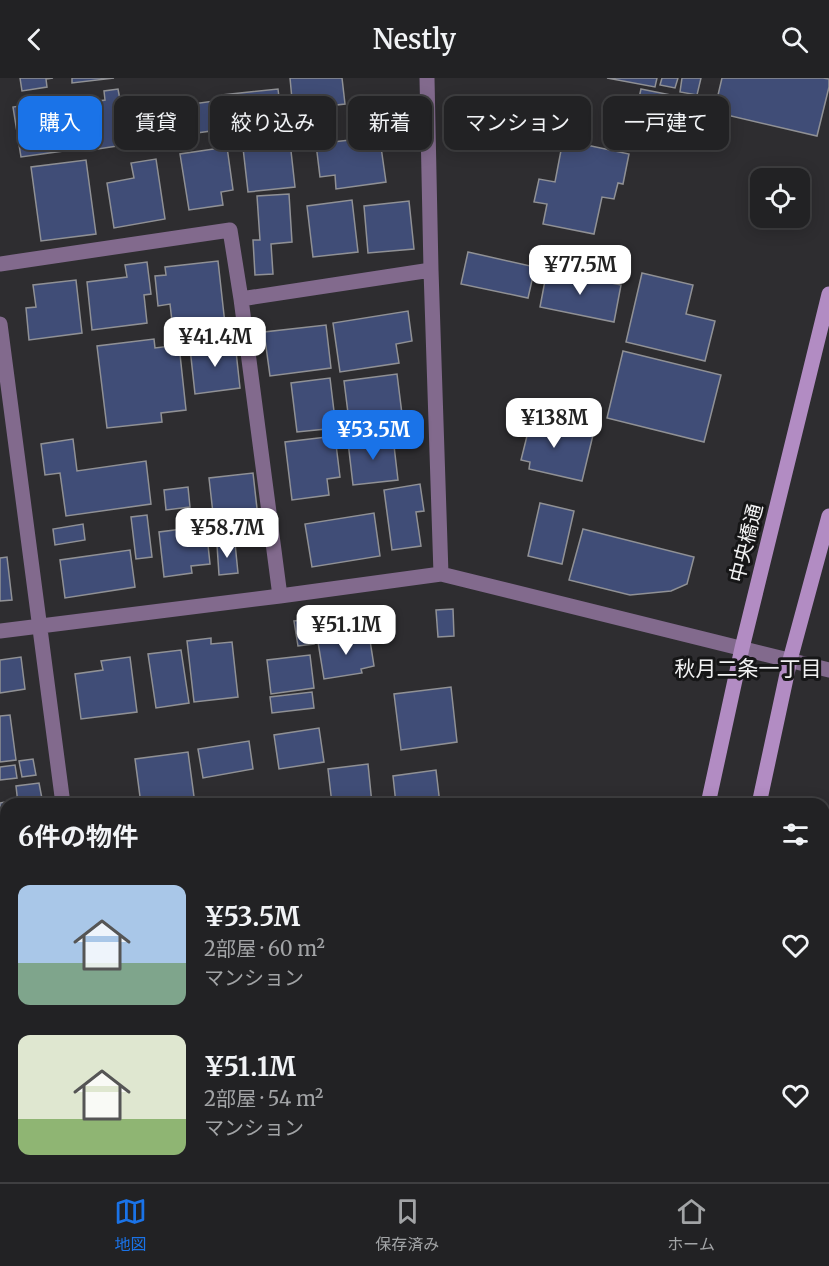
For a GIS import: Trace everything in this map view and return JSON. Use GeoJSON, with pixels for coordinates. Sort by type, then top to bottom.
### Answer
{"type":"FeatureCollection","features":[{"type":"Feature","properties":{"kind":"street"},"geometry":{"type":"LineString","coordinates":[[427,78],[441,574]]}},
{"type":"Feature","properties":{"kind":"street"},"geometry":{"type":"LineString","coordinates":[[0,264],[230,230],[280,596]]}},
{"type":"Feature","properties":{"kind":"street"},"geometry":{"type":"LineString","coordinates":[[241,299],[431,270]]}},
{"type":"Feature","properties":{"kind":"street","name":"中央橋通"},"geometry":{"type":"LineString","coordinates":[[709,798],[742,648],[829,294]]}},
{"type":"Feature","properties":{"kind":"street"},"geometry":{"type":"LineString","coordinates":[[0,324],[62,798]]}},
{"type":"Feature","properties":{"kind":"street"},"geometry":{"type":"LineString","coordinates":[[760,798],[790,660],[829,516]]}},
{"type":"Feature","properties":{"kind":"street"},"geometry":{"type":"LineString","coordinates":[[0,631],[441,574],[829,670]]}},
{"type":"Feature","properties":{"kind":"building"},"geometry":{"type":"Polygon","coordinates":[[[20,78],[53,78],[46,79],[47,87],[22,91],[20,78]]]}},
{"type":"Feature","properties":{"kind":"building"},"geometry":{"type":"Polygon","coordinates":[[[72,78],[114,78],[72,83],[72,78]]]}},
{"type":"Feature","properties":{"kind":"building"},"geometry":{"type":"Polygon","coordinates":[[[290,78],[342,78],[345,104],[336,105],[336,96],[292,96],[290,78]]]}},
{"type":"Feature","properties":{"kind":"building"},"geometry":{"type":"Polygon","coordinates":[[[607,78],[657,78],[655,87],[607,78]]]}},
{"type":"Feature","properties":{"kind":"building"},"geometry":{"type":"Polygon","coordinates":[[[662,78],[678,78],[675,88],[660,85],[662,78]]]}},
{"type":"Feature","properties":{"kind":"building"},"geometry":{"type":"Polygon","coordinates":[[[682,78],[701,78],[697,95],[680,92],[682,78]]]}},
{"type":"Feature","properties":{"kind":"building"},"geometry":{"type":"Polygon","coordinates":[[[722,78],[829,79],[817,136],[729,115],[729,96],[718,96],[722,78]]]}},
{"type":"Feature","properties":{"kind":"building"},"geometry":{"type":"Polygon","coordinates":[[[118,89],[119,96],[114,96],[114,146],[102,148],[102,100],[105,100],[104,91],[118,89]]]}},
{"type":"Feature","properties":{"kind":"building"},"geometry":{"type":"Polygon","coordinates":[[[278,89],[279,96],[222,96],[278,89]]]}},
{"type":"Feature","properties":{"kind":"building"},"geometry":{"type":"Polygon","coordinates":[[[641,89],[676,96],[639,96],[641,89]]]}},
{"type":"Feature","properties":{"kind":"building"},"geometry":{"type":"Polygon","coordinates":[[[210,102],[210,131],[198,133],[198,103],[210,102]]]}},
{"type":"Feature","properties":{"kind":"building"},"geometry":{"type":"Polygon","coordinates":[[[18,106],[18,138],[13,107],[18,106]]]}},
{"type":"Feature","properties":{"kind":"building"},"geometry":{"type":"Polygon","coordinates":[[[348,140],[348,150],[381,150],[386,182],[336,189],[335,175],[320,177],[317,150],[336,150],[336,142],[348,140]]]}},
{"type":"Feature","properties":{"kind":"building"},"geometry":{"type":"Polygon","coordinates":[[[591,146],[629,154],[623,184],[618,183],[614,199],[602,197],[594,234],[543,224],[547,204],[534,202],[539,179],[555,182],[561,150],[591,150],[591,146]]]}},
{"type":"Feature","properties":{"kind":"building"},"geometry":{"type":"Polygon","coordinates":[[[20,150],[63,151],[21,157],[20,150]]]}},
{"type":"Feature","properties":{"kind":"building"},"geometry":{"type":"Polygon","coordinates":[[[210,150],[227,150],[233,190],[221,192],[223,205],[189,210],[180,154],[210,150]]]}},
{"type":"Feature","properties":{"kind":"building"},"geometry":{"type":"Polygon","coordinates":[[[243,150],[291,150],[295,187],[248,192],[243,150]]]}},
{"type":"Feature","properties":{"kind":"building"},"geometry":{"type":"Polygon","coordinates":[[[156,159],[165,219],[114,228],[107,183],[134,178],[131,163],[156,159]]]}},
{"type":"Feature","properties":{"kind":"building"},"geometry":{"type":"Polygon","coordinates":[[[86,160],[96,234],[41,241],[31,167],[86,160]]]}},
{"type":"Feature","properties":{"kind":"building"},"geometry":{"type":"Polygon","coordinates":[[[289,194],[292,242],[271,244],[273,274],[255,275],[253,240],[260,240],[257,196],[289,194]]]}},
{"type":"Feature","properties":{"kind":"building"},"geometry":{"type":"Polygon","coordinates":[[[352,200],[358,252],[313,257],[307,206],[352,200]]]}},
{"type":"Feature","properties":{"kind":"building"},"geometry":{"type":"Polygon","coordinates":[[[409,201],[414,249],[368,253],[364,206],[409,201]]]}},
{"type":"Feature","properties":{"kind":"building"},"geometry":{"type":"Polygon","coordinates":[[[468,252],[535,267],[528,298],[461,284],[468,252]]]}},
{"type":"Feature","properties":{"kind":"building"},"geometry":{"type":"Polygon","coordinates":[[[218,261],[225,324],[173,330],[170,304],[158,306],[155,276],[166,275],[165,267],[218,261]]]}},
{"type":"Feature","properties":{"kind":"building"},"geometry":{"type":"Polygon","coordinates":[[[147,262],[151,294],[144,295],[147,323],[92,330],[87,282],[127,277],[125,265],[147,262]]]}},
{"type":"Feature","properties":{"kind":"building"},"geometry":{"type":"Polygon","coordinates":[[[547,270],[621,285],[614,322],[540,307],[547,270]]]}},
{"type":"Feature","properties":{"kind":"building"},"geometry":{"type":"Polygon","coordinates":[[[642,273],[693,285],[686,314],[715,321],[705,361],[626,342],[642,273]]]}},
{"type":"Feature","properties":{"kind":"building"},"geometry":{"type":"Polygon","coordinates":[[[76,280],[82,333],[29,340],[26,308],[36,307],[33,285],[76,280]]]}},
{"type":"Feature","properties":{"kind":"building"},"geometry":{"type":"Polygon","coordinates":[[[408,311],[412,341],[396,344],[399,363],[340,372],[333,323],[408,311]]]}},
{"type":"Feature","properties":{"kind":"building"},"geometry":{"type":"Polygon","coordinates":[[[326,325],[331,368],[270,376],[264,332],[326,325]]]}},
{"type":"Feature","properties":{"kind":"building"},"geometry":{"type":"Polygon","coordinates":[[[154,339],[155,348],[179,345],[186,410],[161,413],[162,422],[107,428],[97,346],[154,339]]]}},
{"type":"Feature","properties":{"kind":"building"},"geometry":{"type":"Polygon","coordinates":[[[235,342],[240,388],[195,394],[190,348],[235,342]]]}},
{"type":"Feature","properties":{"kind":"building"},"geometry":{"type":"Polygon","coordinates":[[[623,351],[721,375],[704,442],[607,418],[623,351]]]}},
{"type":"Feature","properties":{"kind":"building"},"geometry":{"type":"Polygon","coordinates":[[[397,374],[403,422],[350,429],[344,381],[397,374]]]}},
{"type":"Feature","properties":{"kind":"building"},"geometry":{"type":"Polygon","coordinates":[[[330,378],[336,428],[297,432],[291,383],[330,378]]]}},
{"type":"Feature","properties":{"kind":"building"},"geometry":{"type":"Polygon","coordinates":[[[513,417],[593,435],[582,481],[529,469],[530,462],[521,460],[527,436],[509,431],[513,417]]]}},
{"type":"Feature","properties":{"kind":"building"},"geometry":{"type":"Polygon","coordinates":[[[335,436],[340,477],[327,479],[329,495],[292,500],[285,442],[335,436]]]}},
{"type":"Feature","properties":{"kind":"building"},"geometry":{"type":"Polygon","coordinates":[[[393,437],[398,480],[353,485],[348,442],[393,437]]]}},
{"type":"Feature","properties":{"kind":"building"},"geometry":{"type":"Polygon","coordinates":[[[73,439],[77,471],[146,461],[151,504],[66,516],[60,473],[45,475],[41,444],[73,439]]]}},
{"type":"Feature","properties":{"kind":"building"},"geometry":{"type":"Polygon","coordinates":[[[253,473],[260,535],[216,540],[209,478],[253,473]]]}},
{"type":"Feature","properties":{"kind":"building"},"geometry":{"type":"Polygon","coordinates":[[[420,484],[424,511],[416,512],[421,546],[392,550],[384,490],[420,484]]]}},
{"type":"Feature","properties":{"kind":"building"},"geometry":{"type":"Polygon","coordinates":[[[188,487],[190,507],[166,510],[164,490],[188,487]]]}},
{"type":"Feature","properties":{"kind":"building"},"geometry":{"type":"Polygon","coordinates":[[[540,503],[574,511],[562,564],[528,556],[540,503]]]}},
{"type":"Feature","properties":{"kind":"building"},"geometry":{"type":"Polygon","coordinates":[[[374,513],[380,556],[312,567],[305,524],[374,513]]]}},
{"type":"Feature","properties":{"kind":"building"},"geometry":{"type":"Polygon","coordinates":[[[147,515],[152,557],[136,559],[131,517],[147,515]]]}},
{"type":"Feature","properties":{"kind":"building"},"geometry":{"type":"Polygon","coordinates":[[[83,524],[85,540],[55,545],[53,529],[83,524]]]}},
{"type":"Feature","properties":{"kind":"building"},"geometry":{"type":"Polygon","coordinates":[[[206,526],[210,564],[191,566],[192,573],[164,577],[159,532],[206,526]]]}},
{"type":"Feature","properties":{"kind":"building"},"geometry":{"type":"Polygon","coordinates":[[[583,529],[694,557],[687,584],[671,591],[630,595],[569,580],[583,529]]]}},
{"type":"Feature","properties":{"kind":"building"},"geometry":{"type":"Polygon","coordinates":[[[235,543],[238,573],[219,575],[217,545],[235,543]]]}},
{"type":"Feature","properties":{"kind":"building"},"geometry":{"type":"Polygon","coordinates":[[[130,550],[135,587],[65,598],[60,560],[130,550]]]}},
{"type":"Feature","properties":{"kind":"building"},"geometry":{"type":"Polygon","coordinates":[[[7,557],[12,600],[0,601],[0,558],[7,557]]]}},
{"type":"Feature","properties":{"kind":"building"},"geometry":{"type":"Polygon","coordinates":[[[357,608],[361,624],[323,631],[320,615],[357,608]]]}},
{"type":"Feature","properties":{"kind":"building"},"geometry":{"type":"Polygon","coordinates":[[[453,609],[454,636],[438,637],[436,610],[453,609]]]}},
{"type":"Feature","properties":{"kind":"building"},"geometry":{"type":"Polygon","coordinates":[[[311,619],[314,644],[298,646],[294,621],[311,619]]]}},
{"type":"Feature","properties":{"kind":"building"},"geometry":{"type":"Polygon","coordinates":[[[369,634],[374,666],[361,669],[362,673],[324,679],[318,642],[369,634]]]}},
{"type":"Feature","properties":{"kind":"building"},"geometry":{"type":"Polygon","coordinates":[[[211,638],[211,644],[232,642],[238,697],[194,702],[187,641],[211,638]]]}},
{"type":"Feature","properties":{"kind":"building"},"geometry":{"type":"Polygon","coordinates":[[[181,650],[189,703],[156,708],[148,654],[181,650]]]}},
{"type":"Feature","properties":{"kind":"building"},"geometry":{"type":"Polygon","coordinates":[[[310,655],[314,688],[271,694],[267,660],[310,655]]]}},
{"type":"Feature","properties":{"kind":"building"},"geometry":{"type":"Polygon","coordinates":[[[21,657],[25,689],[0,693],[0,660],[21,657]]]}},
{"type":"Feature","properties":{"kind":"building"},"geometry":{"type":"Polygon","coordinates":[[[130,657],[137,712],[81,719],[75,674],[103,670],[101,661],[130,657]]]}},
{"type":"Feature","properties":{"kind":"building"},"geometry":{"type":"Polygon","coordinates":[[[451,687],[457,742],[401,750],[394,694],[451,687]]]}},
{"type":"Feature","properties":{"kind":"building"},"geometry":{"type":"Polygon","coordinates":[[[312,692],[314,708],[272,713],[270,697],[312,692]]]}},
{"type":"Feature","properties":{"kind":"building"},"geometry":{"type":"Polygon","coordinates":[[[10,715],[16,760],[0,762],[0,716],[10,715]]]}},
{"type":"Feature","properties":{"kind":"building"},"geometry":{"type":"Polygon","coordinates":[[[319,728],[324,762],[279,769],[274,735],[319,728]]]}},
{"type":"Feature","properties":{"kind":"building"},"geometry":{"type":"Polygon","coordinates":[[[249,741],[253,769],[203,778],[198,749],[249,741]]]}},
{"type":"Feature","properties":{"kind":"building"},"geometry":{"type":"Polygon","coordinates":[[[188,752],[194,798],[140,798],[135,759],[188,752]]]}},
{"type":"Feature","properties":{"kind":"building"},"geometry":{"type":"Polygon","coordinates":[[[33,759],[36,775],[22,777],[19,761],[33,759]]]}},
{"type":"Feature","properties":{"kind":"building"},"geometry":{"type":"Polygon","coordinates":[[[368,764],[371,798],[331,798],[328,769],[368,764]]]}},
{"type":"Feature","properties":{"kind":"building"},"geometry":{"type":"Polygon","coordinates":[[[15,765],[17,778],[0,780],[0,767],[15,765]]]}},
{"type":"Feature","properties":{"kind":"building"},"geometry":{"type":"Polygon","coordinates":[[[436,770],[439,798],[395,798],[393,776],[436,770]]]}},
{"type":"Feature","properties":{"kind":"building"},"geometry":{"type":"Polygon","coordinates":[[[39,783],[42,798],[17,798],[16,786],[39,783]]]}},
{"type":"Feature","properties":{"kind":"district","name":"秋月二条一丁目"},"geometry":{"type":"Point","coordinates":[748,669]}}]}
